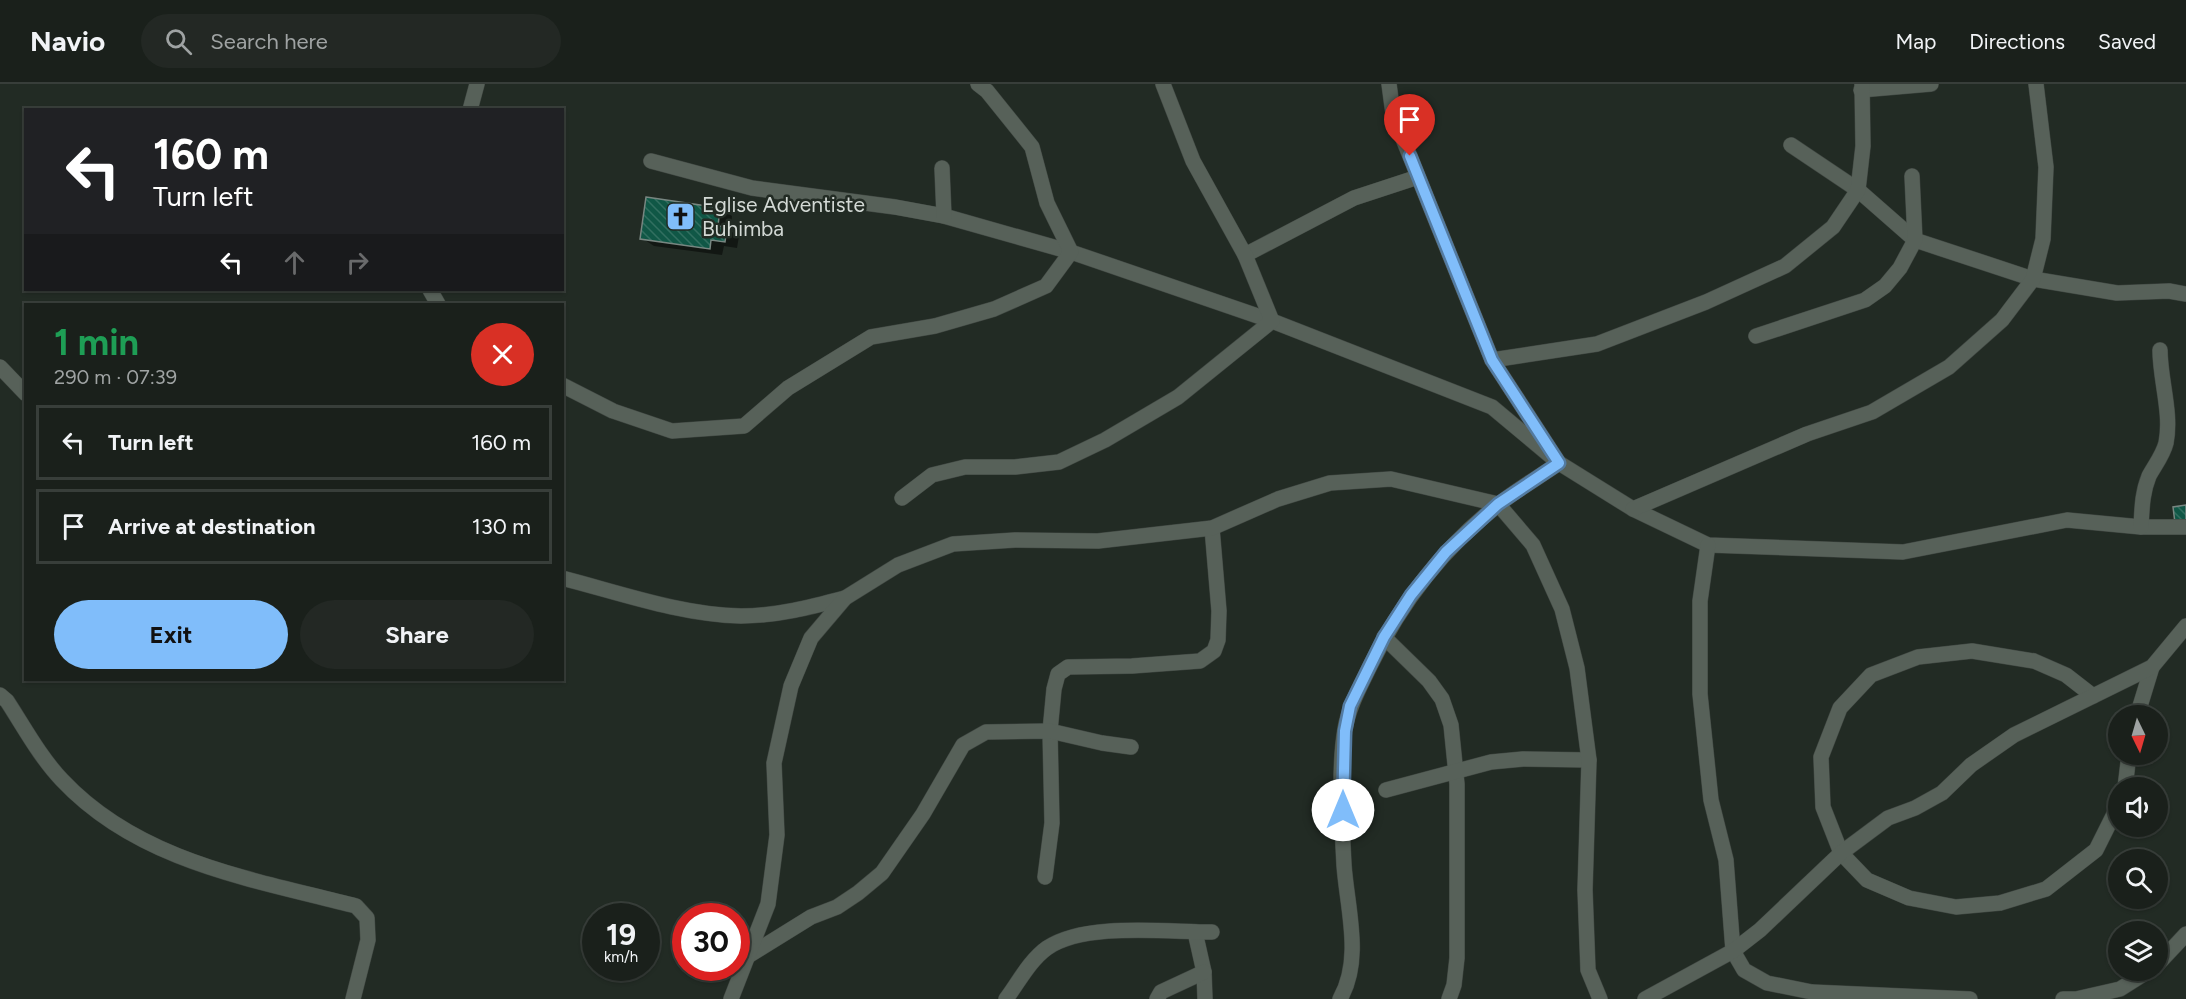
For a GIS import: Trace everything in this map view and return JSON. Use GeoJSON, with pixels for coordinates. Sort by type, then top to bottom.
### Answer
{"type":"FeatureCollection","features":[{"type":"Feature","properties":{"kind":"street"},"geometry":{"type":"LineString","coordinates":[[471,108],[477,84]]}},
{"type":"Feature","properties":{"kind":"street"},"geometry":{"type":"LineString","coordinates":[[978,84],[987,91],[1032,147],[1047,203],[1071,252]]}},
{"type":"Feature","properties":{"kind":"street"},"geometry":{"type":"LineString","coordinates":[[1163,84],[1193,161],[1245,255],[1272,321]]}},
{"type":"Feature","properties":{"kind":"street"},"geometry":{"type":"LineString","coordinates":[[1389,84],[1393,114],[1492,360],[1559,463]]}},
{"type":"Feature","properties":{"kind":"street"},"geometry":{"type":"LineString","coordinates":[[1492,360],[1597,344],[1706,302],[1785,266],[1833,227],[1858,190],[1863,146],[1862,87],[1932,84]]}},
{"type":"Feature","properties":{"kind":"street"},"geometry":{"type":"LineString","coordinates":[[1633,509],[1807,434],[1872,412],[1949,367],[2002,320],[2033,279],[2043,238],[2046,167],[2036,84]]}},
{"type":"Feature","properties":{"kind":"street"},"geometry":{"type":"LineString","coordinates":[[1791,145],[1858,190],[1915,240],[2033,279],[2117,293],[2169,291],[2186,294]]}},
{"type":"Feature","properties":{"kind":"street"},"geometry":{"type":"LineString","coordinates":[[651,161],[752,188],[944,216],[1071,252],[1272,321],[1491,407],[1559,463],[1633,509],[1707,545],[1903,552],[2067,520],[2141,527],[2186,527]]}},
{"type":"Feature","properties":{"kind":"street"},"geometry":{"type":"LineString","coordinates":[[942,168],[944,216]]}},
{"type":"Feature","properties":{"kind":"street"},"geometry":{"type":"LineString","coordinates":[[1756,336],[1866,300],[1885,286],[1900,268],[1915,240],[1912,176]]}},
{"type":"Feature","properties":{"kind":"street"},"geometry":{"type":"LineString","coordinates":[[1245,255],[1354,198],[1418,177]]}},
{"type":"Feature","properties":{"kind":"street"},"geometry":{"type":"LineString","coordinates":[[564,386],[613,411],[672,431],[744,426],[788,388],[871,337],[935,326],[994,309],[1046,286],[1071,252]]}},
{"type":"Feature","properties":{"kind":"street"},"geometry":{"type":"LineString","coordinates":[[902,498],[932,475],[965,467],[1015,467],[1059,462],[1105,440],[1178,397],[1272,321]]}},
{"type":"Feature","properties":{"kind":"street"},"geometry":{"type":"LineString","coordinates":[[2141,527],[2142,499],[2149,478],[2166,443],[2167,408],[2160,350]]}},
{"type":"Feature","properties":{"kind":"street"},"geometry":{"type":"LineString","coordinates":[[0,367],[24,392]]}},
{"type":"Feature","properties":{"kind":"street"},"geometry":{"type":"LineString","coordinates":[[1340,999],[1344,992],[1353,947],[1344,866],[1342,790],[1345,731],[1350,706],[1384,637],[1411,595],[1446,552],[1498,504],[1559,463]]}},
{"type":"Feature","properties":{"kind":"street"},"geometry":{"type":"LineString","coordinates":[[564,579],[676,608],[741,616],[794,612],[845,598],[898,565],[953,544],[1015,540],[1098,541],[1212,528],[1278,500],[1330,483],[1391,479],[1498,504],[1533,545],[1562,609],[1577,668],[1589,760],[1585,890],[1588,970],[1600,999]]}},
{"type":"Feature","properties":{"kind":"street"},"geometry":{"type":"LineString","coordinates":[[1045,877],[1052,823],[1050,731],[1058,674],[1068,667],[1200,662],[1214,651],[1218,640],[1219,611],[1212,528]]}},
{"type":"Feature","properties":{"kind":"street"},"geometry":{"type":"LineString","coordinates":[[1707,545],[1700,601],[1700,694],[1711,800],[1726,860],[1733,951],[1744,969],[1767,983],[1812,992],[1970,999]]}},
{"type":"Feature","properties":{"kind":"street"},"geometry":{"type":"LineString","coordinates":[[750,951],[768,904],[777,835],[774,763],[791,686],[811,638],[845,598]]}},
{"type":"Feature","properties":{"kind":"street"},"geometry":{"type":"LineString","coordinates":[[2140,705],[2152,667],[2186,626]]}},
{"type":"Feature","properties":{"kind":"street"},"geometry":{"type":"LineString","coordinates":[[1384,637],[1429,681],[1442,699],[1451,725],[1456,772],[1457,958],[1454,985],[1449,999]]}},
{"type":"Feature","properties":{"kind":"street"},"geometry":{"type":"LineString","coordinates":[[2093,696],[2066,675],[2034,661],[1972,651],[1918,657],[1871,675],[1840,708],[1821,757],[1823,807],[1841,853],[1867,880],[1909,898],[1956,907],[2000,903],[2046,889],[2096,850],[2108,826]]}},
{"type":"Feature","properties":{"kind":"street"},"geometry":{"type":"LineString","coordinates":[[1645,999],[1733,951],[1760,930],[1841,853],[1888,818],[1915,808],[1942,793],[1971,765],[2014,735],[2152,667]]}},
{"type":"Feature","properties":{"kind":"street"},"geometry":{"type":"LineString","coordinates":[[0,695],[7,701],[60,778],[86,803],[146,843],[202,866],[356,906],[366,918],[368,940],[353,999]]}},
{"type":"Feature","properties":{"kind":"street"},"geometry":{"type":"LineString","coordinates":[[750,955],[811,918],[837,907],[882,873],[923,814],[963,745],[986,732],[1050,731],[1131,747]]}},
{"type":"Feature","properties":{"kind":"street"},"geometry":{"type":"LineString","coordinates":[[1386,790],[1491,762],[1523,759],[1589,760]]}},
{"type":"Feature","properties":{"kind":"street"},"geometry":{"type":"LineString","coordinates":[[1006,999],[1026,971],[1046,949],[1072,936],[1118,931],[1212,932]]}},
{"type":"Feature","properties":{"kind":"street"},"geometry":{"type":"LineString","coordinates":[[1195,932],[1204,972],[1205,999]]}},
{"type":"Feature","properties":{"kind":"street"},"geometry":{"type":"LineString","coordinates":[[2168,953],[2186,934]]}},
{"type":"Feature","properties":{"kind":"street"},"geometry":{"type":"LineString","coordinates":[[1157,999],[1161,992],[1204,972]]}},
{"type":"Feature","properties":{"kind":"street"},"geometry":{"type":"LineString","coordinates":[[731,999],[738,981]]}},
{"type":"Feature","properties":{"kind":"street"},"geometry":{"type":"LineString","coordinates":[[2063,999],[2076,999],[2120,988],[2132,981]]}},
{"type":"Feature","properties":{"kind":"building","name":"Eglise Adventiste Buhimba"},"geometry":{"type":"Polygon","coordinates":[[[646,197],[720,208],[718,226],[727,227],[725,242],[711,240],[710,249],[640,239],[646,197]]]}},
{"type":"Feature","properties":{"kind":"building"},"geometry":{"type":"Polygon","coordinates":[[[2186,505],[2186,521],[2175,523],[2173,507],[2186,505]]]}},
{"type":"Feature","properties":{"kind":"place","name":"Eglise Adventiste Buhimba"},"geometry":{"type":"Point","coordinates":[681,217]}},
{"type":"Feature","properties":{"kind":"route"},"geometry":{"type":"LineString","coordinates":[[1343,810],[1343,757],[1350,706],[1384,637],[1411,595],[1446,552],[1498,504],[1559,463],[1492,360],[1410,156]]}}]}
